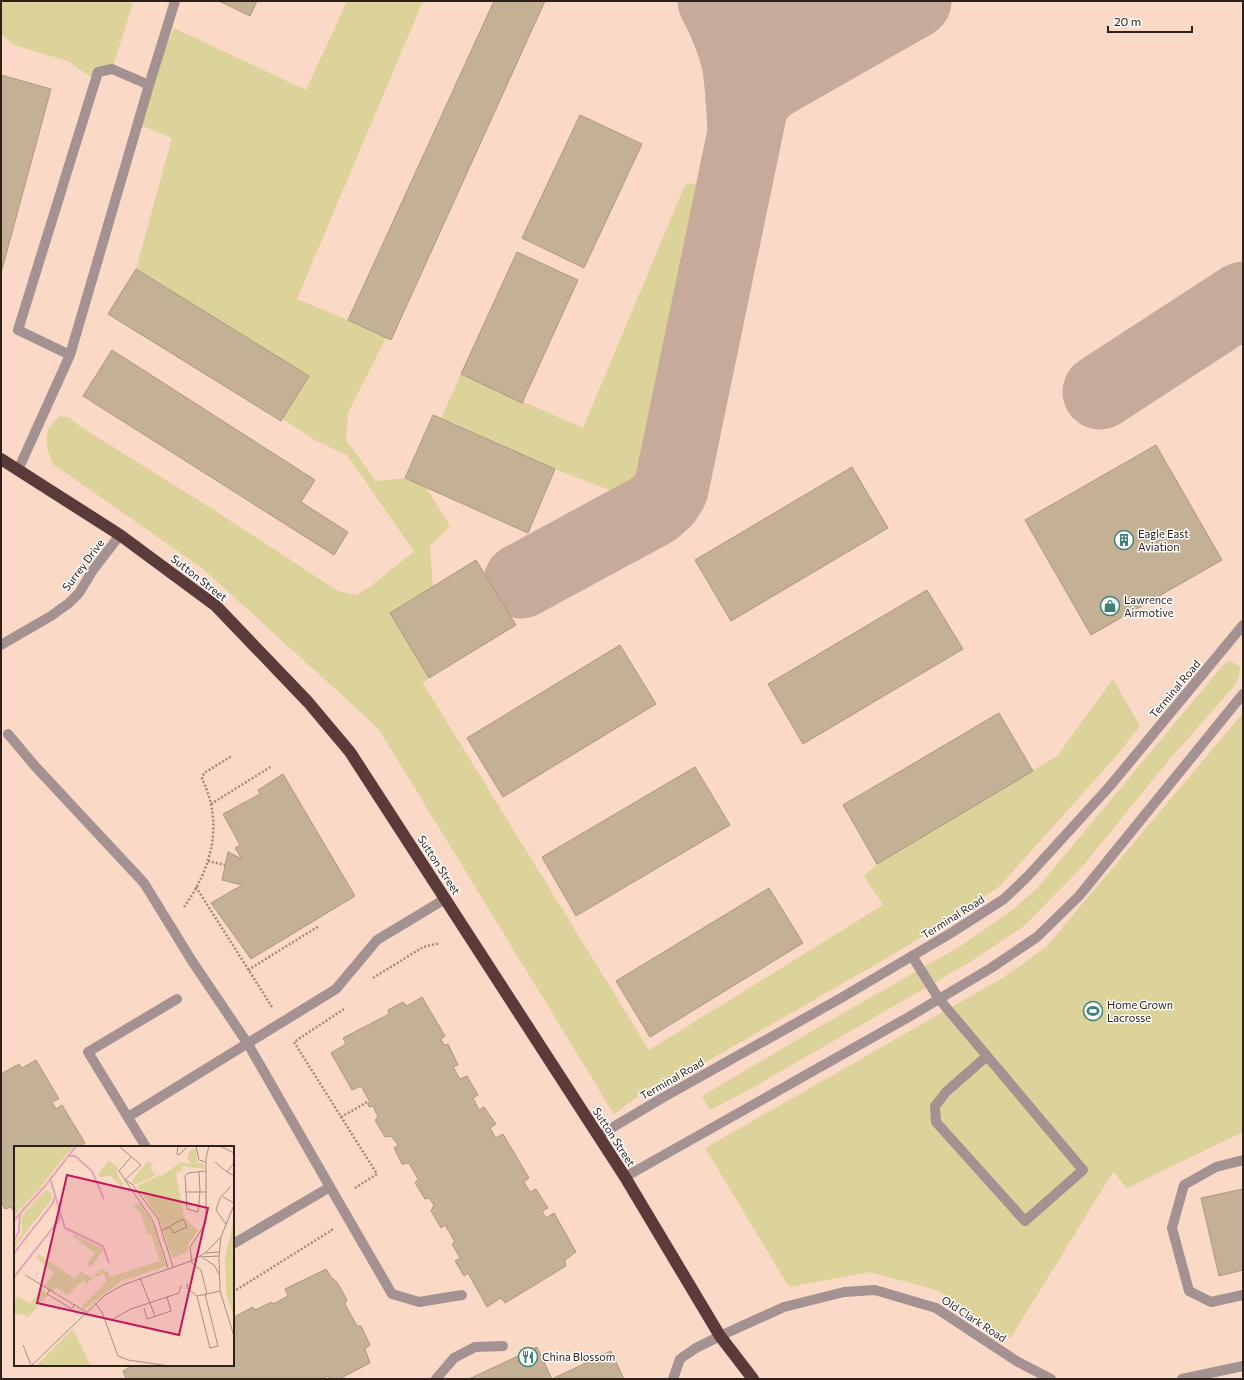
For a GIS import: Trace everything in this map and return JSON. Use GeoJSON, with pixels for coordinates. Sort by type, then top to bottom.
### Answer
{"type":"FeatureCollection","features":[{"type":"Feature","properties":{"kind":"highway","name":"Sutton Street"},"geometry":{"type":"LineString","coordinates":[[1,459],[120,535],[216,606],[308,702],[350,752],[625,1177],[720,1336],[753,1379]]}},
{"type":"Feature","properties":{"kind":"street"},"geometry":{"type":"LineString","coordinates":[[18,470],[70,355],[175,1]]}},
{"type":"Feature","properties":{"kind":"street"},"geometry":{"type":"LineString","coordinates":[[70,355],[18,330],[98,72],[112,69],[149,85]]}},
{"type":"Feature","properties":{"kind":"street","name":"Surrey Drive"},"geometry":{"type":"LineString","coordinates":[[1,645],[51,616],[69,603],[79,593],[93,570],[120,535]]}},
{"type":"Feature","properties":{"kind":"street","name":"Terminal Road"},"geometry":{"type":"LineString","coordinates":[[598,1136],[664,1097],[841,998],[951,933],[1004,899],[1028,876],[1110,786],[1241,632]]}},
{"type":"Feature","properties":{"kind":"street"},"geometry":{"type":"LineString","coordinates":[[625,1177],[939,999],[991,968],[1037,937],[1079,896],[1243,694]]}},
{"type":"Feature","properties":{"kind":"street"},"geometry":{"type":"LineString","coordinates":[[8,734],[34,765],[144,883],[192,961],[248,1044],[392,1294],[419,1302],[462,1295]]}},
{"type":"Feature","properties":{"kind":"street"},"geometry":{"type":"LineString","coordinates":[[128,1117],[336,989],[377,940],[445,899]]}},
{"type":"Feature","properties":{"kind":"street"},"geometry":{"type":"LineString","coordinates":[[912,956],[939,999],[987,1056],[1083,1170],[1025,1221],[936,1122],[935,1106],[946,1092],[987,1056]]}},
{"type":"Feature","properties":{"kind":"street"},"geometry":{"type":"LineString","coordinates":[[145,1146],[88,1052],[177,999]]}},
{"type":"Feature","properties":{"kind":"street"},"geometry":{"type":"LineString","coordinates":[[1243,1160],[1216,1167],[1184,1185],[1172,1228],[1189,1291],[1211,1302],[1243,1295]]}},
{"type":"Feature","properties":{"kind":"street"},"geometry":{"type":"LineString","coordinates":[[234,1243],[330,1187]]}},
{"type":"Feature","properties":{"kind":"street","name":"Old Clark Road"},"geometry":{"type":"LineString","coordinates":[[673,1379],[680,1359],[696,1348],[784,1307],[844,1292],[875,1290],[936,1308],[1018,1362],[1050,1379]]}},
{"type":"Feature","properties":{"kind":"street"},"geometry":{"type":"LineString","coordinates":[[436,1379],[454,1358],[475,1347],[503,1346]]}},
{"type":"Feature","properties":{"kind":"street"},"geometry":{"type":"LineString","coordinates":[[1182,1379],[1243,1366]]}},
{"type":"Feature","properties":{"kind":"path"},"geometry":{"type":"LineString","coordinates":[[184,907],[194,893],[208,862],[213,843],[213,814],[208,790],[202,779],[204,773],[232,756]]}},
{"type":"Feature","properties":{"kind":"path"},"geometry":{"type":"LineString","coordinates":[[211,804],[272,766]]}},
{"type":"Feature","properties":{"kind":"path"},"geometry":{"type":"LineString","coordinates":[[208,862],[225,865]]}},
{"type":"Feature","properties":{"kind":"path"},"geometry":{"type":"LineString","coordinates":[[196,887],[274,1010]]}},
{"type":"Feature","properties":{"kind":"path"},"geometry":{"type":"LineString","coordinates":[[248,970],[319,926]]}},
{"type":"Feature","properties":{"kind":"path"},"geometry":{"type":"LineString","coordinates":[[369,981],[423,947],[440,944]]}},
{"type":"Feature","properties":{"kind":"path"},"geometry":{"type":"LineString","coordinates":[[345,1008],[294,1042],[377,1174],[355,1188]]}},
{"type":"Feature","properties":{"kind":"path"},"geometry":{"type":"LineString","coordinates":[[341,1117],[369,1101]]}},
{"type":"Feature","properties":{"kind":"path"},"geometry":{"type":"LineString","coordinates":[[234,1291],[332,1230],[328,1224]]}},
{"type":"Feature","properties":{"kind":"shaded area"},"geometry":{"type":"Polygon","coordinates":[[[1,1],[126,1],[133,4],[112,69],[95,80],[68,61],[14,45],[1,34],[1,1]]]}},
{"type":"Feature","properties":{"kind":"shaded area"},"geometry":{"type":"Polygon","coordinates":[[[347,1],[423,1],[297,299],[348,320],[386,338],[348,413],[346,440],[376,481],[405,478],[426,487],[450,526],[430,546],[433,587],[390,614],[429,678],[423,683],[649,1050],[883,905],[864,876],[877,864],[1057,756],[1113,679],[1140,726],[1118,754],[1000,886],[963,912],[880,962],[713,1058],[640,1095],[614,1114],[378,728],[202,568],[53,464],[48,450],[46,438],[50,427],[60,416],[69,417],[81,427],[208,506],[338,591],[356,595],[371,586],[414,551],[347,455],[316,441],[283,419],[309,376],[136,269],[172,138],[138,124],[149,85],[174,28],[306,90],[347,1]]]}},
{"type":"Feature","properties":{"kind":"shaded area"},"geometry":{"type":"Polygon","coordinates":[[[712,180],[647,481],[628,492],[612,491],[555,469],[441,418],[461,374],[583,428],[685,185],[712,180]]]}},
{"type":"Feature","properties":{"kind":"shaded area"},"geometry":{"type":"Polygon","coordinates":[[[1228,661],[1231,661],[1240,667],[1239,676],[1235,685],[1169,760],[1082,867],[1024,926],[970,962],[747,1091],[710,1110],[702,1096],[962,945],[1015,908],[1038,887],[1228,661]]]}},
{"type":"Feature","properties":{"kind":"shaded area","name":"Home Grown Lacrosse"},"geometry":{"type":"Polygon","coordinates":[[[1243,713],[1243,1132],[1127,1188],[1113,1172],[1010,1339],[936,1290],[870,1272],[789,1287],[705,1148],[1004,977],[1046,947],[1243,713]]]}},
{"type":"Feature","properties":{"kind":"building"},"geometry":{"type":"Polygon","coordinates":[[[219,1],[257,1],[250,16],[219,1]]]}},
{"type":"Feature","properties":{"kind":"building"},"geometry":{"type":"Polygon","coordinates":[[[494,1],[545,1],[391,340],[348,320],[494,1]]]}},
{"type":"Feature","properties":{"kind":"building"},"geometry":{"type":"Polygon","coordinates":[[[1,75],[51,89],[1,273],[1,75]]]}},
{"type":"Feature","properties":{"kind":"building"},"geometry":{"type":"Polygon","coordinates":[[[580,115],[642,144],[584,268],[522,238],[580,115]]]}},
{"type":"Feature","properties":{"kind":"building"},"geometry":{"type":"Polygon","coordinates":[[[517,252],[578,280],[522,403],[461,374],[517,252]]]}},
{"type":"Feature","properties":{"kind":"building"},"geometry":{"type":"Polygon","coordinates":[[[136,269],[309,376],[281,421],[108,314],[136,269]]]}},
{"type":"Feature","properties":{"kind":"building"},"geometry":{"type":"Polygon","coordinates":[[[112,350],[315,480],[301,502],[348,532],[334,555],[83,396],[112,350]]]}},
{"type":"Feature","properties":{"kind":"building"},"geometry":{"type":"Polygon","coordinates":[[[433,415],[555,469],[528,533],[405,478],[433,415]]]}},
{"type":"Feature","properties":{"kind":"building","name":"Eagle East Aviation"},"geometry":{"type":"Polygon","coordinates":[[[1156,445],[1222,560],[1091,635],[1025,520],[1156,445]]]}},
{"type":"Feature","properties":{"kind":"building"},"geometry":{"type":"Polygon","coordinates":[[[852,467],[888,528],[731,621],[695,560],[852,467]]]}},
{"type":"Feature","properties":{"kind":"building"},"geometry":{"type":"Polygon","coordinates":[[[476,560],[516,625],[429,678],[390,613],[476,560]]]}},
{"type":"Feature","properties":{"kind":"building"},"geometry":{"type":"Polygon","coordinates":[[[927,590],[963,649],[803,744],[768,684],[927,590]]]}},
{"type":"Feature","properties":{"kind":"building"},"geometry":{"type":"Polygon","coordinates":[[[620,645],[656,704],[503,797],[467,738],[620,645]]]}},
{"type":"Feature","properties":{"kind":"building"},"geometry":{"type":"Polygon","coordinates":[[[999,713],[1033,771],[877,864],[843,805],[999,713]]]}},
{"type":"Feature","properties":{"kind":"building"},"geometry":{"type":"Polygon","coordinates":[[[695,767],[730,825],[576,916],[542,857],[695,767]]]}},
{"type":"Feature","properties":{"kind":"building"},"geometry":{"type":"Polygon","coordinates":[[[283,774],[355,896],[251,959],[211,903],[242,885],[222,880],[228,852],[242,859],[235,848],[240,845],[223,814],[260,794],[258,790],[283,774]]]}},
{"type":"Feature","properties":{"kind":"building"},"geometry":{"type":"Polygon","coordinates":[[[769,888],[803,943],[650,1037],[616,981],[769,888]]]}},
{"type":"Feature","properties":{"kind":"building"},"geometry":{"type":"Polygon","coordinates":[[[422,997],[445,1036],[441,1039],[444,1045],[448,1044],[458,1065],[453,1067],[460,1079],[467,1076],[478,1095],[473,1098],[479,1110],[484,1107],[496,1124],[490,1128],[496,1138],[503,1134],[529,1178],[524,1182],[530,1192],[536,1189],[548,1208],[542,1211],[546,1218],[554,1213],[576,1252],[565,1260],[566,1266],[505,1303],[501,1298],[487,1307],[468,1273],[464,1276],[455,1261],[460,1258],[452,1244],[455,1242],[445,1225],[441,1228],[431,1211],[434,1205],[429,1198],[425,1199],[415,1183],[418,1179],[409,1163],[402,1164],[394,1148],[398,1145],[391,1136],[385,1137],[375,1120],[378,1117],[373,1106],[369,1107],[368,1104],[370,1102],[361,1086],[352,1090],[331,1053],[346,1044],[343,1038],[389,1014],[388,1010],[403,1002],[407,1006],[422,997]]]}},
{"type":"Feature","properties":{"kind":"building"},"geometry":{"type":"Polygon","coordinates":[[[36,1060],[59,1099],[52,1102],[56,1109],[62,1105],[85,1143],[81,1146],[14,1146],[14,1212],[11,1207],[5,1209],[1,1202],[1,1074],[19,1064],[22,1068],[36,1060]]]}},
{"type":"Feature","properties":{"kind":"building"},"geometry":{"type":"Polygon","coordinates":[[[1243,1189],[1243,1270],[1219,1276],[1201,1198],[1243,1189]]]}},
{"type":"Feature","properties":{"kind":"building"},"geometry":{"type":"Polygon","coordinates":[[[326,1269],[331,1277],[337,1282],[347,1300],[345,1304],[357,1326],[361,1326],[370,1345],[365,1349],[370,1363],[339,1379],[330,1379],[328,1376],[321,1379],[126,1379],[123,1371],[132,1366],[234,1366],[234,1323],[236,1322],[234,1317],[253,1307],[255,1310],[272,1302],[273,1304],[288,1296],[285,1289],[326,1269]]]}},
{"type":"Feature","properties":{"kind":"building"},"geometry":{"type":"Polygon","coordinates":[[[537,1347],[552,1379],[469,1379],[537,1347]]]}},
{"type":"Feature","properties":{"kind":"building"},"geometry":{"type":"Polygon","coordinates":[[[611,1351],[624,1379],[552,1379],[611,1351]]]}},
{"type":"Feature","properties":{"kind":"taxiway"},"geometry":{"type":"LineString","coordinates":[[715,1],[730,34],[738,59],[742,84],[745,131]]}},
{"type":"Feature","properties":{"kind":"taxiway"},"geometry":{"type":"LineString","coordinates":[[769,1],[803,16],[837,26],[864,25],[880,20]]}},
{"type":"Feature","properties":{"kind":"taxiway"},"geometry":{"type":"LineString","coordinates":[[521,581],[654,509],[665,499],[671,489],[750,109],[756,95],[770,83],[914,1]]}},
{"type":"Feature","properties":{"kind":"taxiway"},"geometry":{"type":"LineString","coordinates":[[1100,392],[1243,299]]}},
{"type":"Feature","properties":{"kind":"place","name":"Eagle East Aviation"},"geometry":{"type":"Point","coordinates":[1124,540]}},
{"type":"Feature","properties":{"kind":"place","name":"Lawrence Airmotive"},"geometry":{"type":"Point","coordinates":[1110,606]}},
{"type":"Feature","properties":{"kind":"place","name":"Home Grown Lacrosse"},"geometry":{"type":"Point","coordinates":[1093,1011]}},
{"type":"Feature","properties":{"kind":"place","name":"China Blossom"},"geometry":{"type":"Point","coordinates":[528,1357]}}]}
